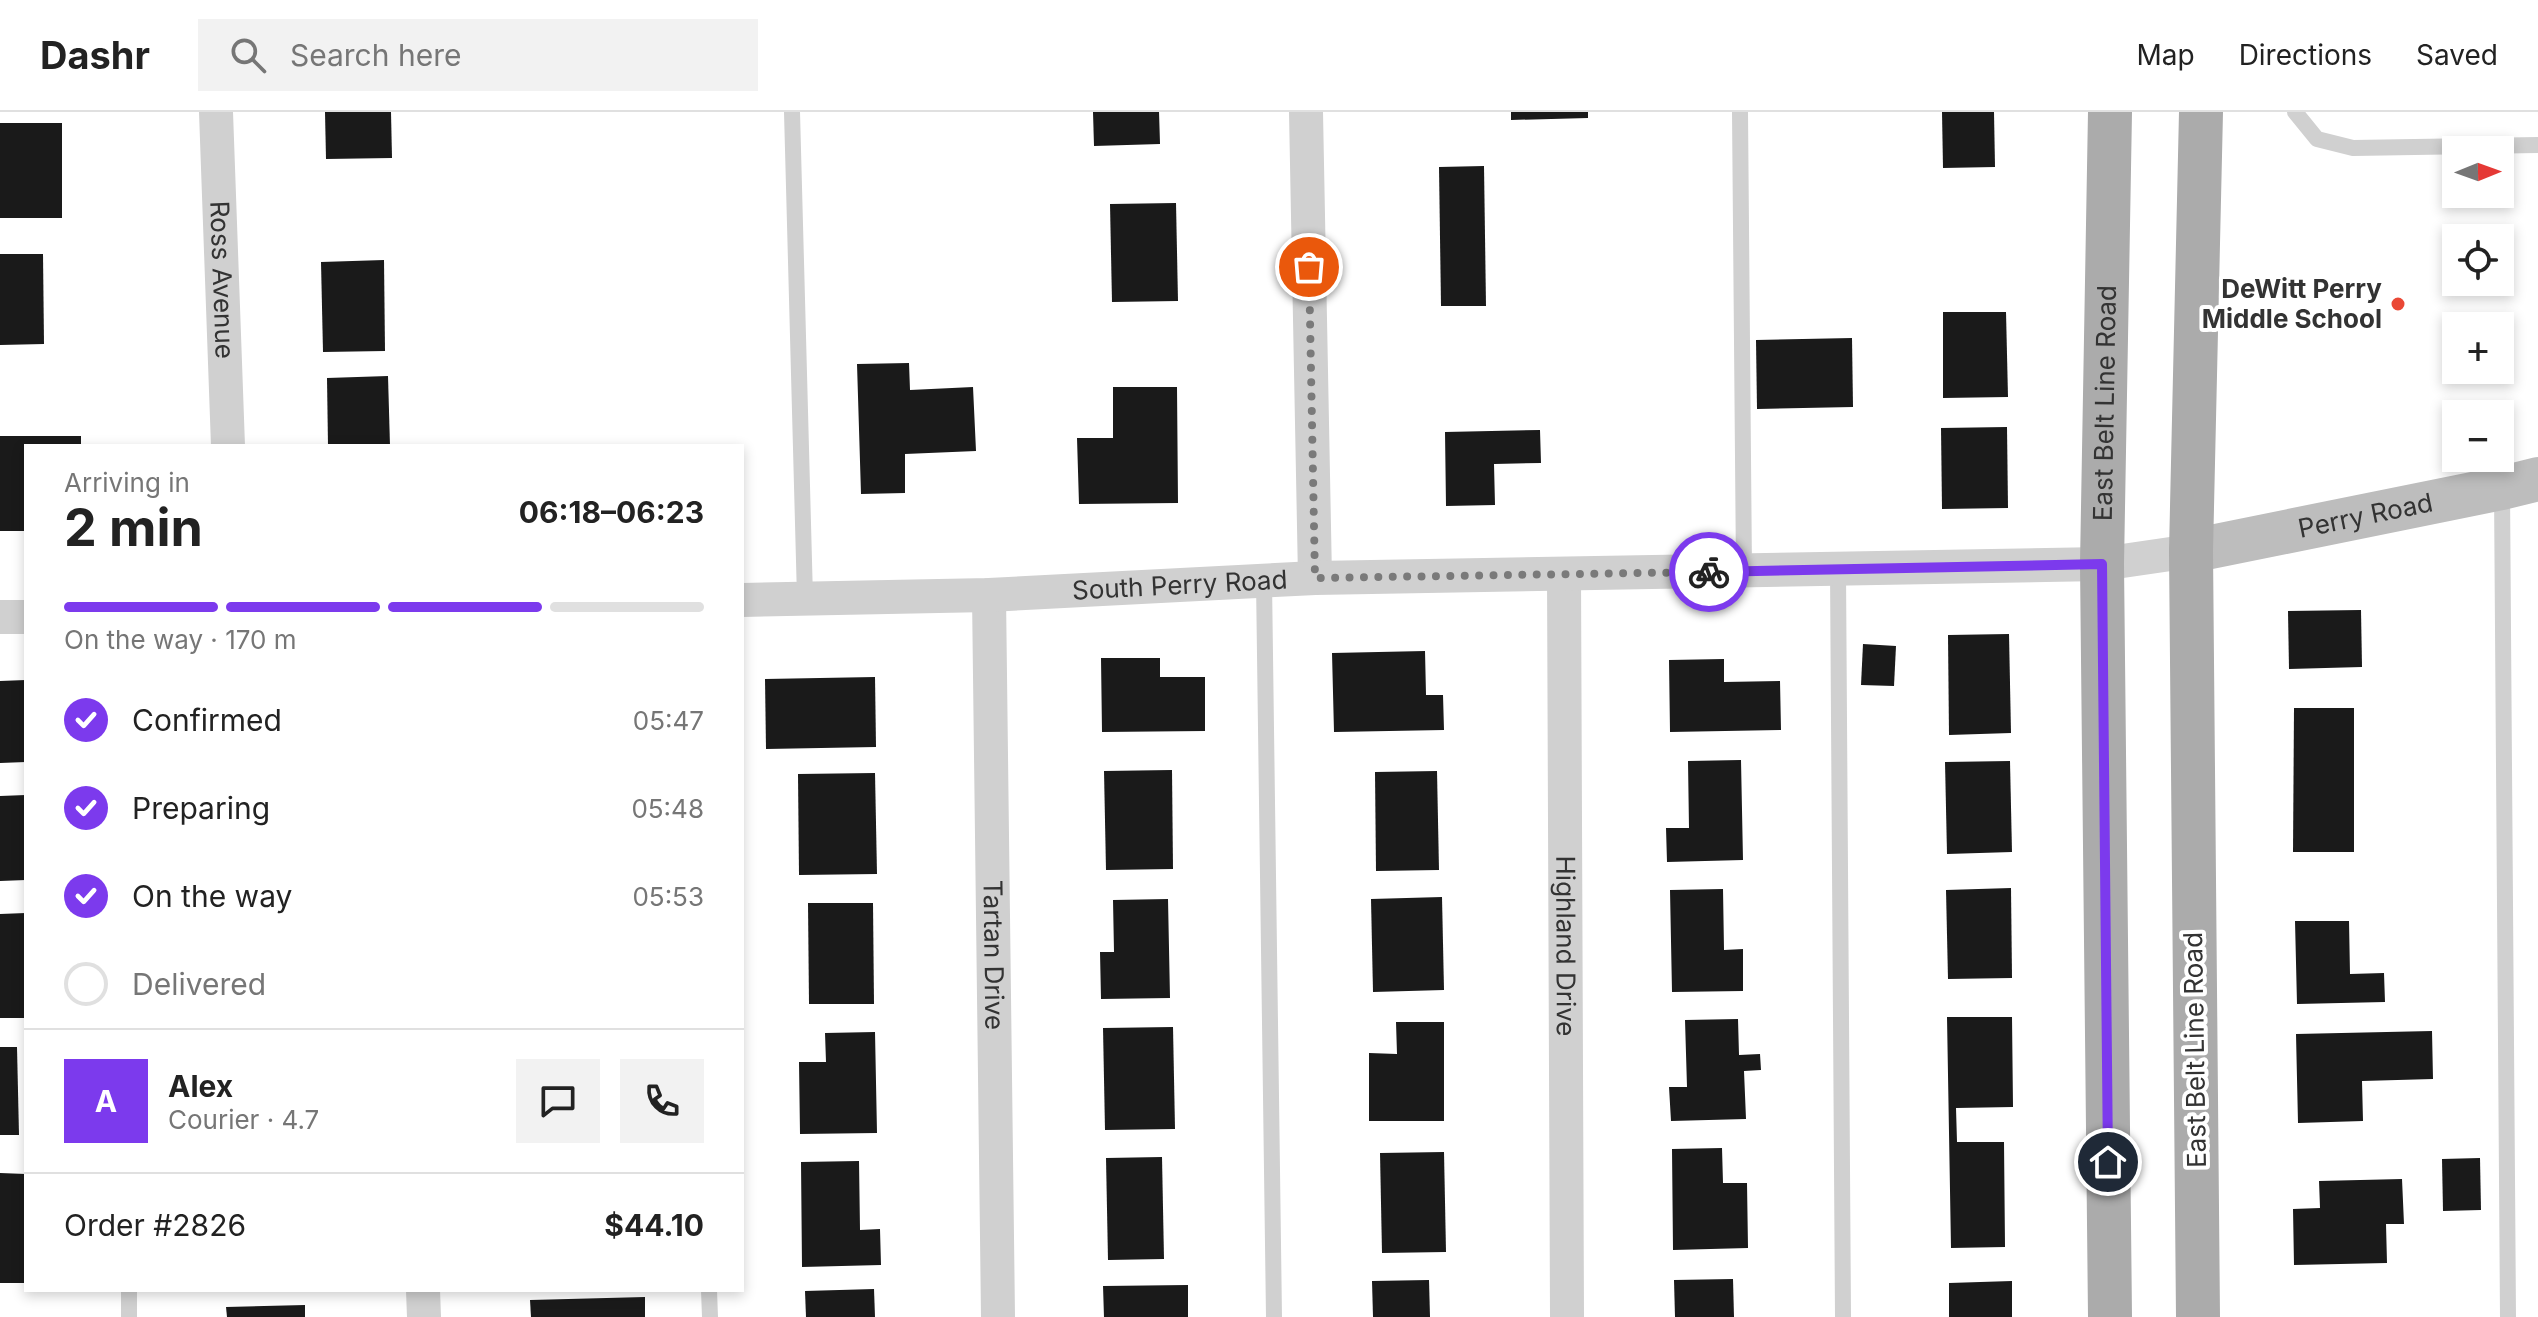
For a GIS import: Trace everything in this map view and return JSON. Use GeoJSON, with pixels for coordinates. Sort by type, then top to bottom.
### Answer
{"type":"FeatureCollection","features":[{"type":"Feature","properties":{"kind":"main road","name":"East Belt Line Road"},"geometry":{"type":"LineString","coordinates":[[2110,112],[2102,564],[2110,1317]]}},
{"type":"Feature","properties":{"kind":"main road","name":"East Belt Line Road"},"geometry":{"type":"LineString","coordinates":[[2198,1317],[2191,551],[2201,112]]}},
{"type":"Feature","properties":{"kind":"street","name":"Ross Avenue"},"geometry":{"type":"LineString","coordinates":[[216,112],[228,444]]}},
{"type":"Feature","properties":{"kind":"street"},"geometry":{"type":"LineString","coordinates":[[1306,112],[1315,578]]}},
{"type":"Feature","properties":{"kind":"street","name":"Perry Road"},"geometry":{"type":"LineString","coordinates":[[2191,551],[2520,484]]}},
{"type":"Feature","properties":{"kind":"street","name":"South Perry Road"},"geometry":{"type":"LineString","coordinates":[[744,600],[989,595],[1315,578],[2102,564],[2191,551]]}},
{"type":"Feature","properties":{"kind":"street","name":"Highland Drive"},"geometry":{"type":"LineString","coordinates":[[1564,574],[1567,1317]]}},
{"type":"Feature","properties":{"kind":"street","name":"Tartan Drive"},"geometry":{"type":"LineString","coordinates":[[989,595],[998,1317]]}},
{"type":"Feature","properties":{"kind":"street"},"geometry":{"type":"LineString","coordinates":[[0,617],[24,617]]}},
{"type":"Feature","properties":{"kind":"street"},"geometry":{"type":"LineString","coordinates":[[423,1292],[424,1317]]}},
{"type":"Feature","properties":{"kind":"lane"},"geometry":{"type":"LineString","coordinates":[[792,112],[805,598]]}},
{"type":"Feature","properties":{"kind":"lane"},"geometry":{"type":"LineString","coordinates":[[1740,112],[1744,572]]}},
{"type":"Feature","properties":{"kind":"lane"},"geometry":{"type":"LineString","coordinates":[[2295,112],[2317,139],[2353,148],[2538,145]]}},
{"type":"Feature","properties":{"kind":"lane"},"geometry":{"type":"LineString","coordinates":[[2508,1317],[2520,484]]}},
{"type":"Feature","properties":{"kind":"lane"},"geometry":{"type":"LineString","coordinates":[[1838,570],[1843,1317]]}},
{"type":"Feature","properties":{"kind":"lane"},"geometry":{"type":"LineString","coordinates":[[1264,581],[1274,1317]]}},
{"type":"Feature","properties":{"kind":"lane"},"geometry":{"type":"LineString","coordinates":[[129,1292],[129,1317]]}},
{"type":"Feature","properties":{"kind":"lane"},"geometry":{"type":"LineString","coordinates":[[709,1292],[710,1317]]}},
{"type":"Feature","properties":{"kind":"building"},"geometry":{"type":"Polygon","coordinates":[[[325,112],[391,112],[392,158],[326,159],[325,112]]]}},
{"type":"Feature","properties":{"kind":"building"},"geometry":{"type":"Polygon","coordinates":[[[1093,112],[1159,112],[1160,144],[1094,146],[1093,112]]]}},
{"type":"Feature","properties":{"kind":"building"},"geometry":{"type":"Polygon","coordinates":[[[1511,112],[1588,112],[1588,118],[1511,120],[1511,112]]]}},
{"type":"Feature","properties":{"kind":"building"},"geometry":{"type":"Polygon","coordinates":[[[1942,112],[1994,112],[1995,167],[1943,168],[1942,112]]]}},
{"type":"Feature","properties":{"kind":"building"},"geometry":{"type":"Polygon","coordinates":[[[0,123],[62,123],[62,218],[0,218],[0,123]]]}},
{"type":"Feature","properties":{"kind":"building"},"geometry":{"type":"Polygon","coordinates":[[[1484,166],[1486,306],[1441,306],[1439,167],[1484,166]]]}},
{"type":"Feature","properties":{"kind":"building"},"geometry":{"type":"Polygon","coordinates":[[[1176,203],[1178,301],[1112,302],[1110,204],[1176,203]]]}},
{"type":"Feature","properties":{"kind":"building"},"geometry":{"type":"Polygon","coordinates":[[[0,254],[43,254],[44,344],[0,345],[0,254]]]}},
{"type":"Feature","properties":{"kind":"building"},"geometry":{"type":"Polygon","coordinates":[[[384,260],[385,351],[323,352],[321,262],[384,260]]]}},
{"type":"Feature","properties":{"kind":"building"},"geometry":{"type":"Polygon","coordinates":[[[1943,312],[2006,312],[2008,397],[1943,398],[1943,312]]]}},
{"type":"Feature","properties":{"kind":"building"},"geometry":{"type":"Polygon","coordinates":[[[1852,338],[1853,407],[1757,409],[1756,340],[1852,338]]]}},
{"type":"Feature","properties":{"kind":"building"},"geometry":{"type":"Polygon","coordinates":[[[909,363],[910,390],[973,387],[976,451],[905,454],[905,493],[861,494],[857,364],[909,363]]]}},
{"type":"Feature","properties":{"kind":"building"},"geometry":{"type":"Polygon","coordinates":[[[388,376],[390,444],[328,444],[327,378],[388,376]]]}},
{"type":"Feature","properties":{"kind":"building"},"geometry":{"type":"Polygon","coordinates":[[[1113,387],[1177,387],[1178,503],[1079,504],[1077,438],[1113,438],[1113,387]]]}},
{"type":"Feature","properties":{"kind":"building"},"geometry":{"type":"Polygon","coordinates":[[[2007,427],[2008,508],[1942,509],[1941,428],[2007,427]]]}},
{"type":"Feature","properties":{"kind":"building"},"geometry":{"type":"Polygon","coordinates":[[[1540,430],[1541,463],[1494,464],[1495,505],[1446,506],[1445,432],[1540,430]]]}},
{"type":"Feature","properties":{"kind":"building"},"geometry":{"type":"Polygon","coordinates":[[[0,436],[81,436],[81,444],[24,444],[24,531],[0,531],[0,436]]]}},
{"type":"Feature","properties":{"kind":"building"},"geometry":{"type":"Polygon","coordinates":[[[2361,610],[2362,667],[2289,669],[2288,611],[2361,610]]]}},
{"type":"Feature","properties":{"kind":"building"},"geometry":{"type":"Polygon","coordinates":[[[2009,634],[2011,733],[1949,735],[1948,635],[2009,634]]]}},
{"type":"Feature","properties":{"kind":"building"},"geometry":{"type":"Polygon","coordinates":[[[1863,644],[1896,646],[1894,686],[1861,685],[1863,644]]]}},
{"type":"Feature","properties":{"kind":"building"},"geometry":{"type":"Polygon","coordinates":[[[1425,651],[1426,695],[1443,695],[1444,730],[1334,732],[1332,653],[1425,651]]]}},
{"type":"Feature","properties":{"kind":"building"},"geometry":{"type":"Polygon","coordinates":[[[1101,658],[1160,658],[1160,677],[1205,677],[1205,731],[1102,732],[1101,658]]]}},
{"type":"Feature","properties":{"kind":"building"},"geometry":{"type":"Polygon","coordinates":[[[1724,659],[1724,682],[1780,681],[1781,730],[1670,732],[1669,660],[1724,659]]]}},
{"type":"Feature","properties":{"kind":"building"},"geometry":{"type":"Polygon","coordinates":[[[875,677],[876,747],[766,749],[765,679],[875,677]]]}},
{"type":"Feature","properties":{"kind":"building"},"geometry":{"type":"Polygon","coordinates":[[[24,680],[24,762],[0,763],[0,681],[24,680]]]}},
{"type":"Feature","properties":{"kind":"building"},"geometry":{"type":"Polygon","coordinates":[[[2294,708],[2354,708],[2354,852],[2293,852],[2294,708]]]}},
{"type":"Feature","properties":{"kind":"building"},"geometry":{"type":"Polygon","coordinates":[[[1741,760],[1743,860],[1667,862],[1666,828],[1689,828],[1688,761],[1741,760]]]}},
{"type":"Feature","properties":{"kind":"building"},"geometry":{"type":"Polygon","coordinates":[[[2010,761],[2012,852],[1947,854],[1945,762],[2010,761]]]}},
{"type":"Feature","properties":{"kind":"building"},"geometry":{"type":"Polygon","coordinates":[[[1172,770],[1173,869],[1106,870],[1104,771],[1172,770]]]}},
{"type":"Feature","properties":{"kind":"building"},"geometry":{"type":"Polygon","coordinates":[[[1437,771],[1439,870],[1376,871],[1375,772],[1437,771]]]}},
{"type":"Feature","properties":{"kind":"building"},"geometry":{"type":"Polygon","coordinates":[[[875,773],[877,874],[799,875],[798,774],[875,773]]]}},
{"type":"Feature","properties":{"kind":"building"},"geometry":{"type":"Polygon","coordinates":[[[24,795],[24,880],[0,881],[0,796],[24,795]]]}},
{"type":"Feature","properties":{"kind":"building"},"geometry":{"type":"Polygon","coordinates":[[[2011,888],[2012,978],[1948,979],[1946,890],[2011,888]]]}},
{"type":"Feature","properties":{"kind":"building"},"geometry":{"type":"Polygon","coordinates":[[[1723,889],[1724,950],[1743,949],[1743,991],[1672,992],[1670,890],[1723,889]]]}},
{"type":"Feature","properties":{"kind":"building"},"geometry":{"type":"Polygon","coordinates":[[[1442,897],[1444,990],[1373,992],[1371,899],[1442,897]]]}},
{"type":"Feature","properties":{"kind":"building"},"geometry":{"type":"Polygon","coordinates":[[[1168,899],[1170,998],[1101,999],[1100,952],[1114,952],[1113,900],[1168,899]]]}},
{"type":"Feature","properties":{"kind":"building"},"geometry":{"type":"Polygon","coordinates":[[[808,903],[873,903],[874,1004],[809,1004],[808,903]]]}},
{"type":"Feature","properties":{"kind":"building"},"geometry":{"type":"Polygon","coordinates":[[[24,913],[24,1018],[0,1018],[0,914],[24,913]]]}},
{"type":"Feature","properties":{"kind":"building"},"geometry":{"type":"Polygon","coordinates":[[[2295,921],[2349,921],[2350,974],[2384,973],[2385,1002],[2297,1004],[2295,921]]]}},
{"type":"Feature","properties":{"kind":"building"},"geometry":{"type":"Polygon","coordinates":[[[1947,1017],[2012,1017],[2013,1107],[1956,1108],[1957,1142],[2004,1142],[2005,1247],[1951,1248],[1947,1017]]]}},
{"type":"Feature","properties":{"kind":"building"},"geometry":{"type":"Polygon","coordinates":[[[1738,1019],[1739,1055],[1760,1054],[1761,1070],[1744,1071],[1746,1119],[1671,1121],[1669,1087],[1687,1087],[1685,1020],[1738,1019]]]}},
{"type":"Feature","properties":{"kind":"building"},"geometry":{"type":"Polygon","coordinates":[[[1396,1022],[1444,1022],[1444,1121],[1369,1121],[1369,1053],[1397,1054],[1396,1022]]]}},
{"type":"Feature","properties":{"kind":"building"},"geometry":{"type":"Polygon","coordinates":[[[1173,1027],[1175,1129],[1105,1130],[1103,1028],[1173,1027]]]}},
{"type":"Feature","properties":{"kind":"building"},"geometry":{"type":"Polygon","coordinates":[[[2432,1031],[2433,1079],[2362,1081],[2363,1121],[2298,1123],[2296,1034],[2432,1031]]]}},
{"type":"Feature","properties":{"kind":"building"},"geometry":{"type":"Polygon","coordinates":[[[875,1032],[877,1133],[800,1134],[799,1062],[826,1062],[825,1033],[875,1032]]]}},
{"type":"Feature","properties":{"kind":"building"},"geometry":{"type":"Polygon","coordinates":[[[0,1047],[17,1047],[19,1135],[0,1135],[0,1047]]]}},
{"type":"Feature","properties":{"kind":"building"},"geometry":{"type":"Polygon","coordinates":[[[1722,1148],[1723,1183],[1747,1183],[1748,1248],[1673,1250],[1672,1149],[1722,1148]]]}},
{"type":"Feature","properties":{"kind":"building"},"geometry":{"type":"Polygon","coordinates":[[[1444,1152],[1446,1252],[1382,1253],[1380,1153],[1444,1152]]]}},
{"type":"Feature","properties":{"kind":"building"},"geometry":{"type":"Polygon","coordinates":[[[1162,1157],[1164,1259],[1108,1260],[1106,1158],[1162,1157]]]}},
{"type":"Feature","properties":{"kind":"building"},"geometry":{"type":"Polygon","coordinates":[[[2480,1158],[2481,1210],[2443,1211],[2442,1159],[2480,1158]]]}},
{"type":"Feature","properties":{"kind":"building"},"geometry":{"type":"Polygon","coordinates":[[[859,1161],[860,1230],[880,1229],[881,1265],[802,1267],[801,1162],[859,1161]]]}},
{"type":"Feature","properties":{"kind":"building"},"geometry":{"type":"Polygon","coordinates":[[[0,1173],[24,1174],[24,1283],[0,1283],[0,1173]]]}},
{"type":"Feature","properties":{"kind":"building"},"geometry":{"type":"Polygon","coordinates":[[[2402,1179],[2404,1224],[2386,1224],[2387,1263],[2294,1265],[2293,1209],[2320,1208],[2319,1181],[2402,1179]]]}},
{"type":"Feature","properties":{"kind":"building"},"geometry":{"type":"Polygon","coordinates":[[[1733,1279],[1734,1317],[1675,1317],[1674,1280],[1733,1279]]]}},
{"type":"Feature","properties":{"kind":"building"},"geometry":{"type":"Polygon","coordinates":[[[1429,1280],[1430,1317],[1373,1317],[1372,1281],[1429,1280]]]}},
{"type":"Feature","properties":{"kind":"building"},"geometry":{"type":"Polygon","coordinates":[[[2012,1281],[2012,1317],[1949,1317],[1949,1283],[2012,1281]]]}},
{"type":"Feature","properties":{"kind":"building"},"geometry":{"type":"Polygon","coordinates":[[[1188,1285],[1188,1317],[1104,1317],[1103,1286],[1188,1285]]]}},
{"type":"Feature","properties":{"kind":"building"},"geometry":{"type":"Polygon","coordinates":[[[874,1289],[875,1317],[806,1317],[805,1291],[874,1289]]]}},
{"type":"Feature","properties":{"kind":"building"},"geometry":{"type":"Polygon","coordinates":[[[645,1297],[645,1317],[531,1317],[530,1300],[645,1297]]]}},
{"type":"Feature","properties":{"kind":"building"},"geometry":{"type":"Polygon","coordinates":[[[305,1305],[305,1317],[227,1317],[226,1307],[305,1305]]]}},
{"type":"Feature","properties":{"kind":"way so far"},"geometry":{"type":"LineString","coordinates":[[1309,267],[1315,578],[1709,572]]}},
{"type":"Feature","properties":{"kind":"place","name":"DeWitt Perry Middle School"},"geometry":{"type":"Point","coordinates":[2398,304]}},
{"type":"Feature","properties":{"kind":"route"},"geometry":{"type":"LineString","coordinates":[[1709,572],[2102,564],[2108,1162]]}}]}
